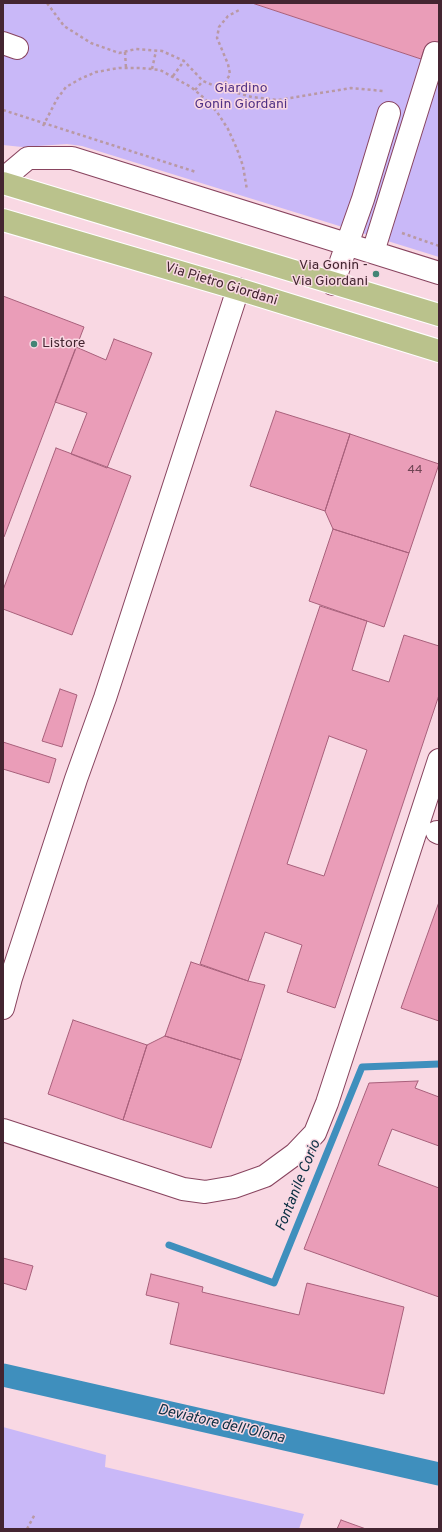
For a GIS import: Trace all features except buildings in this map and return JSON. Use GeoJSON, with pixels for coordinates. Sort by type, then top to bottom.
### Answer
{"type":"FeatureCollection","features":[{"type":"Feature","properties":{"kind":"main road"},"geometry":{"type":"LineString","coordinates":[[3,183],[439,315]]}},
{"type":"Feature","properties":{"kind":"main road","name":"Via Pietro Giordani"},"geometry":{"type":"LineString","coordinates":[[3,220],[238,289],[439,351]]}},
{"type":"Feature","properties":{"kind":"lane"},"geometry":{"type":"LineString","coordinates":[[373,252],[435,53]]}},
{"type":"Feature","properties":{"kind":"lane"},"geometry":{"type":"LineString","coordinates":[[333,284],[364,199],[390,113]]}},
{"type":"Feature","properties":{"kind":"lane"},"geometry":{"type":"LineString","coordinates":[[3,179],[28,158],[72,158],[439,273]]}},
{"type":"Feature","properties":{"kind":"lane"},"geometry":{"type":"LineString","coordinates":[[3,1008],[7,982],[73,786],[105,698],[238,289]]}},
{"type":"Feature","properties":{"kind":"lane"},"geometry":{"type":"LineString","coordinates":[[3,1130],[183,1189],[205,1192],[234,1188],[265,1176],[295,1154],[315,1133],[326,1103],[439,760]]}},
{"type":"Feature","properties":{"kind":"path"},"geometry":{"type":"LineString","coordinates":[[46,3],[64,26],[91,43],[119,53],[136,49],[162,51],[184,61],[204,81],[222,89],[252,98],[278,100],[351,88],[387,92]]}},
{"type":"Feature","properties":{"kind":"path"},"geometry":{"type":"LineString","coordinates":[[222,89],[230,74],[228,64],[217,38],[219,27],[228,16],[241,9]]}},
{"type":"Feature","properties":{"kind":"path"},"geometry":{"type":"LineString","coordinates":[[152,69],[156,51]]}},
{"type":"Feature","properties":{"kind":"path"},"geometry":{"type":"LineString","coordinates":[[125,52],[126,68]]}},
{"type":"Feature","properties":{"kind":"path"},"geometry":{"type":"LineString","coordinates":[[173,76],[184,61]]}},
{"type":"Feature","properties":{"kind":"path"},"geometry":{"type":"LineString","coordinates":[[44,124],[57,99],[66,87],[80,79],[96,72],[126,68],[160,70],[173,76],[195,90],[217,112],[228,129],[243,166],[247,190]]}},
{"type":"Feature","properties":{"kind":"path"},"geometry":{"type":"LineString","coordinates":[[195,90],[204,81]]}},
{"type":"Feature","properties":{"kind":"path"},"geometry":{"type":"LineString","coordinates":[[3,110],[202,174]]}},
{"type":"Feature","properties":{"kind":"path"},"geometry":{"type":"LineString","coordinates":[[240,186],[247,190],[255,191]]}},
{"type":"Feature","properties":{"kind":"path"},"geometry":{"type":"LineString","coordinates":[[399,232],[439,246]]}},
{"type":"Feature","properties":{"kind":"path"},"geometry":{"type":"LineString","coordinates":[[27,1529],[35,1514]]}},
{"type":"Feature","properties":{"kind":"green space","name":"Giardino Gonin Giordani"},"geometry":{"type":"Polygon","coordinates":[[[3,3],[252,3],[421,59],[424,49],[439,55],[439,257],[82,146],[67,144],[22,147],[3,145],[3,3]]]}},
{"type":"Feature","properties":{"kind":"green space"},"geometry":{"type":"Polygon","coordinates":[[[3,1427],[106,1455],[105,1467],[304,1514],[299,1529],[3,1529],[3,1427]]]}},
{"type":"Feature","properties":{"kind":"waterway","name":"Fontanile Corio"},"geometry":{"type":"LineString","coordinates":[[169,1245],[274,1283],[362,1067],[439,1064]]}},
{"type":"Feature","properties":{"kind":"waterway","name":"Deviatore dell'Olona"},"geometry":{"type":"LineString","coordinates":[[3,1375],[439,1474]]}},
{"type":"Feature","properties":{"kind":"place","name":"Via Gonin - Via Giordani"},"geometry":{"type":"Point","coordinates":[376,274]}},
{"type":"Feature","properties":{"kind":"place","name":"Listore"},"geometry":{"type":"Point","coordinates":[34,344]}}]}
